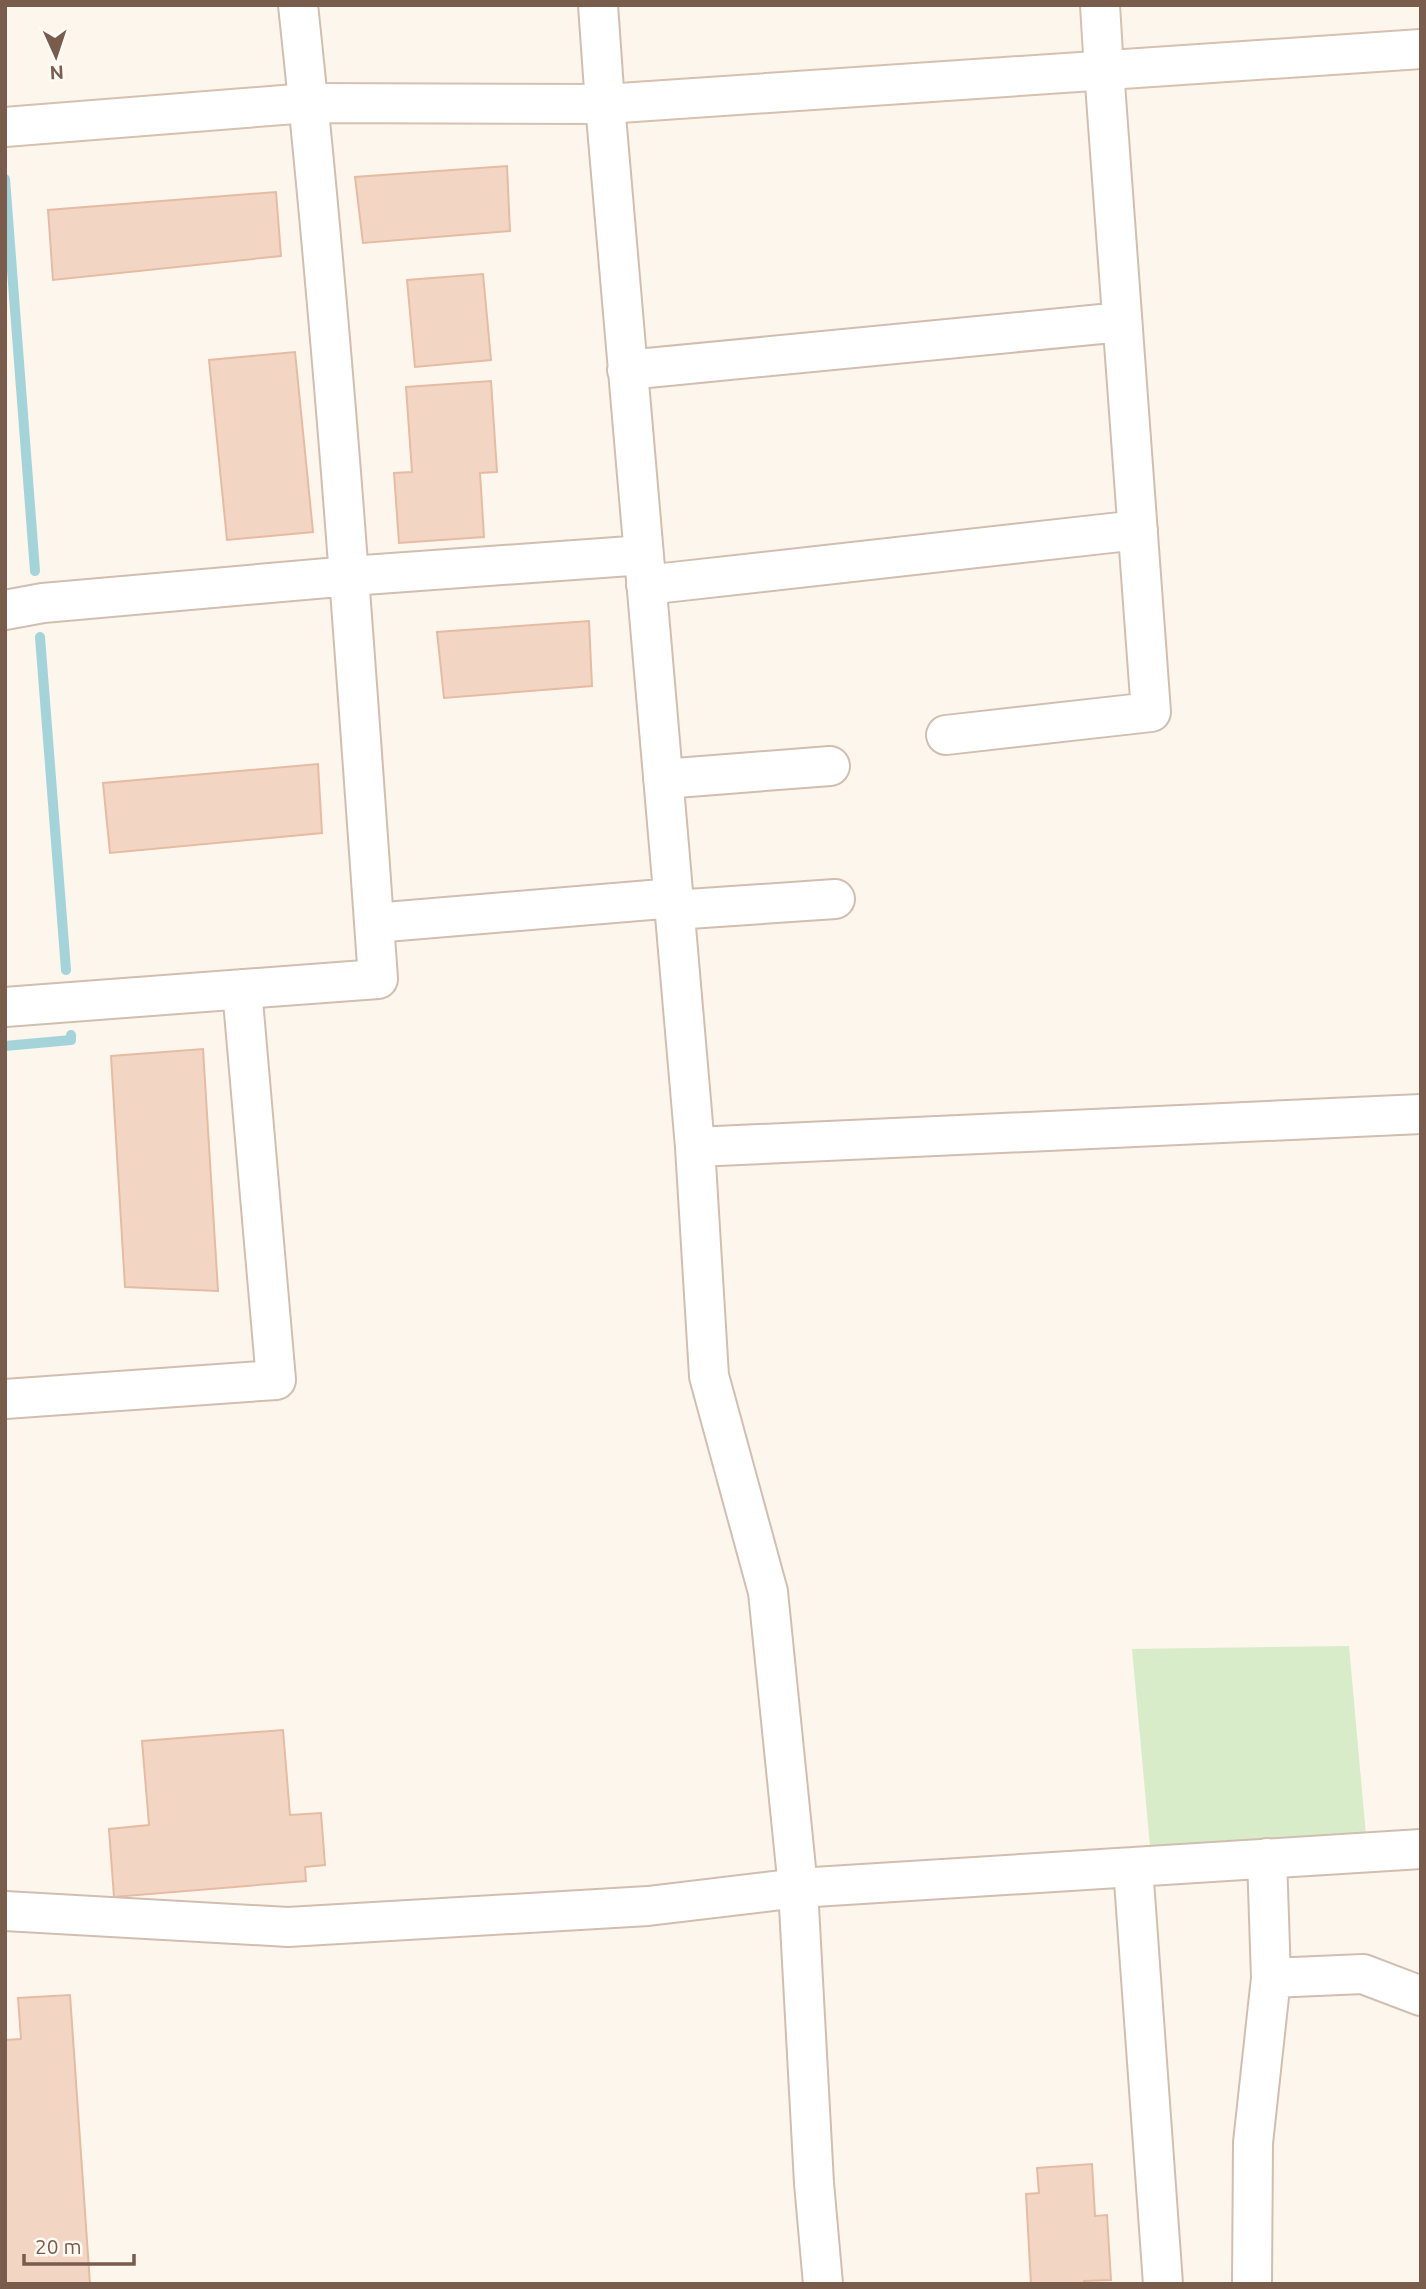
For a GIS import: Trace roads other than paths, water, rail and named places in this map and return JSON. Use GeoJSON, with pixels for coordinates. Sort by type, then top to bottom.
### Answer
{"type":"FeatureCollection","features":[{"type":"Feature","properties":{"kind":"street"},"geometry":{"type":"LineString","coordinates":[[5,1007],[378,979],[349,576],[298,5]]}},
{"type":"Feature","properties":{"kind":"street"},"geometry":{"type":"LineString","coordinates":[[598,5],[695,1147],[709,1376],[768,1592],[798,1888],[813,2170],[823,2284]]}},
{"type":"Feature","properties":{"kind":"street"},"geometry":{"type":"LineString","coordinates":[[946,735],[1151,712],[1100,5]]}},
{"type":"Feature","properties":{"kind":"street"},"geometry":{"type":"LineString","coordinates":[[5,127],[308,103],[605,104],[1421,49]]}},
{"type":"Feature","properties":{"kind":"street"},"geometry":{"type":"LineString","coordinates":[[627,370],[1122,322]]}},
{"type":"Feature","properties":{"kind":"street"},"geometry":{"type":"LineString","coordinates":[[6,604],[57,602],[349,576],[645,570],[1138,530]]}},
{"type":"Feature","properties":{"kind":"street"},"geometry":{"type":"LineString","coordinates":[[663,779],[830,766]]}},
{"type":"Feature","properties":{"kind":"street"},"geometry":{"type":"LineString","coordinates":[[374,923],[674,904],[835,900]]}},
{"type":"Feature","properties":{"kind":"street"},"geometry":{"type":"LineString","coordinates":[[5,1399],[276,1380],[242,989]]}},
{"type":"Feature","properties":{"kind":"street"},"geometry":{"type":"LineString","coordinates":[[695,1147],[1421,1114]]}},
{"type":"Feature","properties":{"kind":"street"},"geometry":{"type":"LineString","coordinates":[[5,1910],[288,1927],[648,1906],[798,1888],[1421,1849]]}},
{"type":"Feature","properties":{"kind":"street"},"geometry":{"type":"LineString","coordinates":[[1252,2284],[1253,2143],[1271,1978],[1267,1858]]}},
{"type":"Feature","properties":{"kind":"street"},"geometry":{"type":"LineString","coordinates":[[1133,1867],[1163,2284]]}},
{"type":"Feature","properties":{"kind":"street"},"geometry":{"type":"LineString","coordinates":[[1271,1978],[1363,1974],[1421,1996]]}},
{"type":"Feature","properties":{"kind":"waterway"},"geometry":{"type":"LineString","coordinates":[[5,179],[35,571]]}},
{"type":"Feature","properties":{"kind":"waterway"},"geometry":{"type":"LineString","coordinates":[[40,637],[66,970]]}},
{"type":"Feature","properties":{"kind":"waterway"},"geometry":{"type":"LineString","coordinates":[[5,1046],[71,1040],[71,1035]]}}]}
